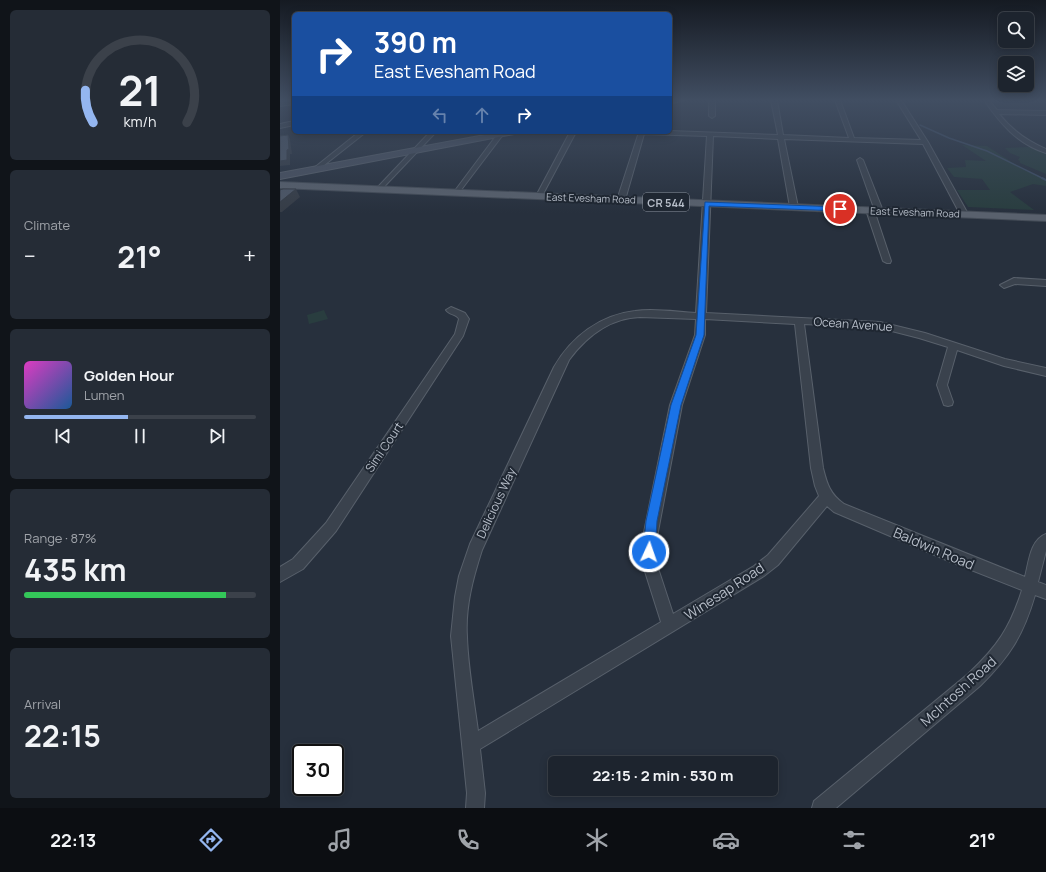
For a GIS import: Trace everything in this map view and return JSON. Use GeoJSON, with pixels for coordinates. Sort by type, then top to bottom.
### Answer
{"type":"FeatureCollection","features":[{"type":"Feature","properties":{"kind":"main road"},"geometry":{"type":"LineString","coordinates":[[280,176],[478,138]]}},
{"type":"Feature","properties":{"kind":"main road","name":"East Evesham Road"},"geometry":{"type":"LineString","coordinates":[[282,186],[1046,218]]}},
{"type":"Feature","properties":{"kind":"street"},"geometry":{"type":"LineString","coordinates":[[316,169],[356,138]]}},
{"type":"Feature","properties":{"kind":"street"},"geometry":{"type":"LineString","coordinates":[[378,190],[427,138]]}},
{"type":"Feature","properties":{"kind":"street"},"geometry":{"type":"LineString","coordinates":[[456,193],[497,138]]}},
{"type":"Feature","properties":{"kind":"street"},"geometry":{"type":"LineString","coordinates":[[539,196],[570,138]]}},
{"type":"Feature","properties":{"kind":"street"},"geometry":{"type":"LineString","coordinates":[[621,200],[640,138]]}},
{"type":"Feature","properties":{"kind":"street"},"geometry":{"type":"LineString","coordinates":[[670,626],[653,577],[650,562],[649,542],[676,405],[700,335],[710,138]]}},
{"type":"Feature","properties":{"kind":"street"},"geometry":{"type":"LineString","coordinates":[[781,138],[794,207]]}},
{"type":"Feature","properties":{"kind":"street"},"geometry":{"type":"LineString","coordinates":[[806,138],[925,142]]}},
{"type":"Feature","properties":{"kind":"street"},"geometry":{"type":"LineString","coordinates":[[922,138],[964,214]]}},
{"type":"Feature","properties":{"kind":"street"},"geometry":{"type":"LineString","coordinates":[[1020,138],[1046,151]]}},
{"type":"Feature","properties":{"kind":"street"},"geometry":{"type":"LineString","coordinates":[[860,160],[887,261]]}},
{"type":"Feature","properties":{"kind":"street"},"geometry":{"type":"LineString","coordinates":[[1004,285],[1014,281],[1046,283]]}},
{"type":"Feature","properties":{"kind":"street","name":"Simi Court"},"geometry":{"type":"LineString","coordinates":[[280,575],[298,564],[331,526],[460,334],[464,319],[462,315],[451,310]]}},
{"type":"Feature","properties":{"kind":"street","name":"Delicious Way"},"geometry":{"type":"LineString","coordinates":[[475,808],[476,793],[459,636],[462,597],[466,576],[474,549],[559,367],[565,355],[576,343],[591,331],[622,316],[635,314],[659,314],[701,316]]}},
{"type":"Feature","properties":{"kind":"street","name":"Ocean Avenue"},"geometry":{"type":"LineString","coordinates":[[701,316],[799,320],[892,327],[932,338],[1010,365],[1046,372]]}},
{"type":"Feature","properties":{"kind":"street"},"geometry":{"type":"LineString","coordinates":[[799,320],[817,468],[821,489],[826,497]]}},
{"type":"Feature","properties":{"kind":"street"},"geometry":{"type":"LineString","coordinates":[[948,402],[942,385],[953,346]]}},
{"type":"Feature","properties":{"kind":"street","name":"Winesap Road"},"geometry":{"type":"LineString","coordinates":[[471,745],[759,571],[772,560],[826,497]]}},
{"type":"Feature","properties":{"kind":"street","name":"Baldwin Road"},"geometry":{"type":"LineString","coordinates":[[826,497],[839,508],[956,557],[1046,592]]}},
{"type":"Feature","properties":{"kind":"street","name":"McIntosh Road"},"geometry":{"type":"LineString","coordinates":[[822,808],[974,680],[996,658],[1013,634],[1024,608],[1040,547],[1046,540]]}},
{"type":"Feature","properties":{"kind":"green space"},"geometry":{"type":"Polygon","coordinates":[[[962,145],[987,146],[1022,169],[1046,179],[1046,186],[1033,184],[1010,192],[1034,210],[968,207],[957,190],[990,190],[982,179],[954,177],[947,168],[966,167],[965,160],[986,161],[962,145]]]}},
{"type":"Feature","properties":{"kind":"green space"},"geometry":{"type":"Polygon","coordinates":[[[1029,147],[1046,153],[1046,174],[1020,163],[1018,160],[1020,157],[1010,153],[1005,148],[1029,147]]]}},
{"type":"Feature","properties":{"kind":"green space"},"geometry":{"type":"Polygon","coordinates":[[[324,310],[328,319],[309,324],[307,315],[324,310]]]}},
{"type":"Feature","properties":{"kind":"building"},"geometry":{"type":"Polygon","coordinates":[[[280,138],[288,138],[289,149],[287,150],[287,160],[280,161],[280,138]]]}},
{"type":"Feature","properties":{"kind":"building"},"geometry":{"type":"Polygon","coordinates":[[[296,189],[280,202],[280,190],[296,189]]]}},
{"type":"Feature","properties":{"kind":"waterway"},"geometry":{"type":"LineString","coordinates":[[948,138],[987,151],[1044,179]]}},
{"type":"Feature","properties":{"kind":"route"},"geometry":{"type":"LineString","coordinates":[[649,552],[652,521],[676,405],[700,335],[707,204],[840,209]]}}]}
